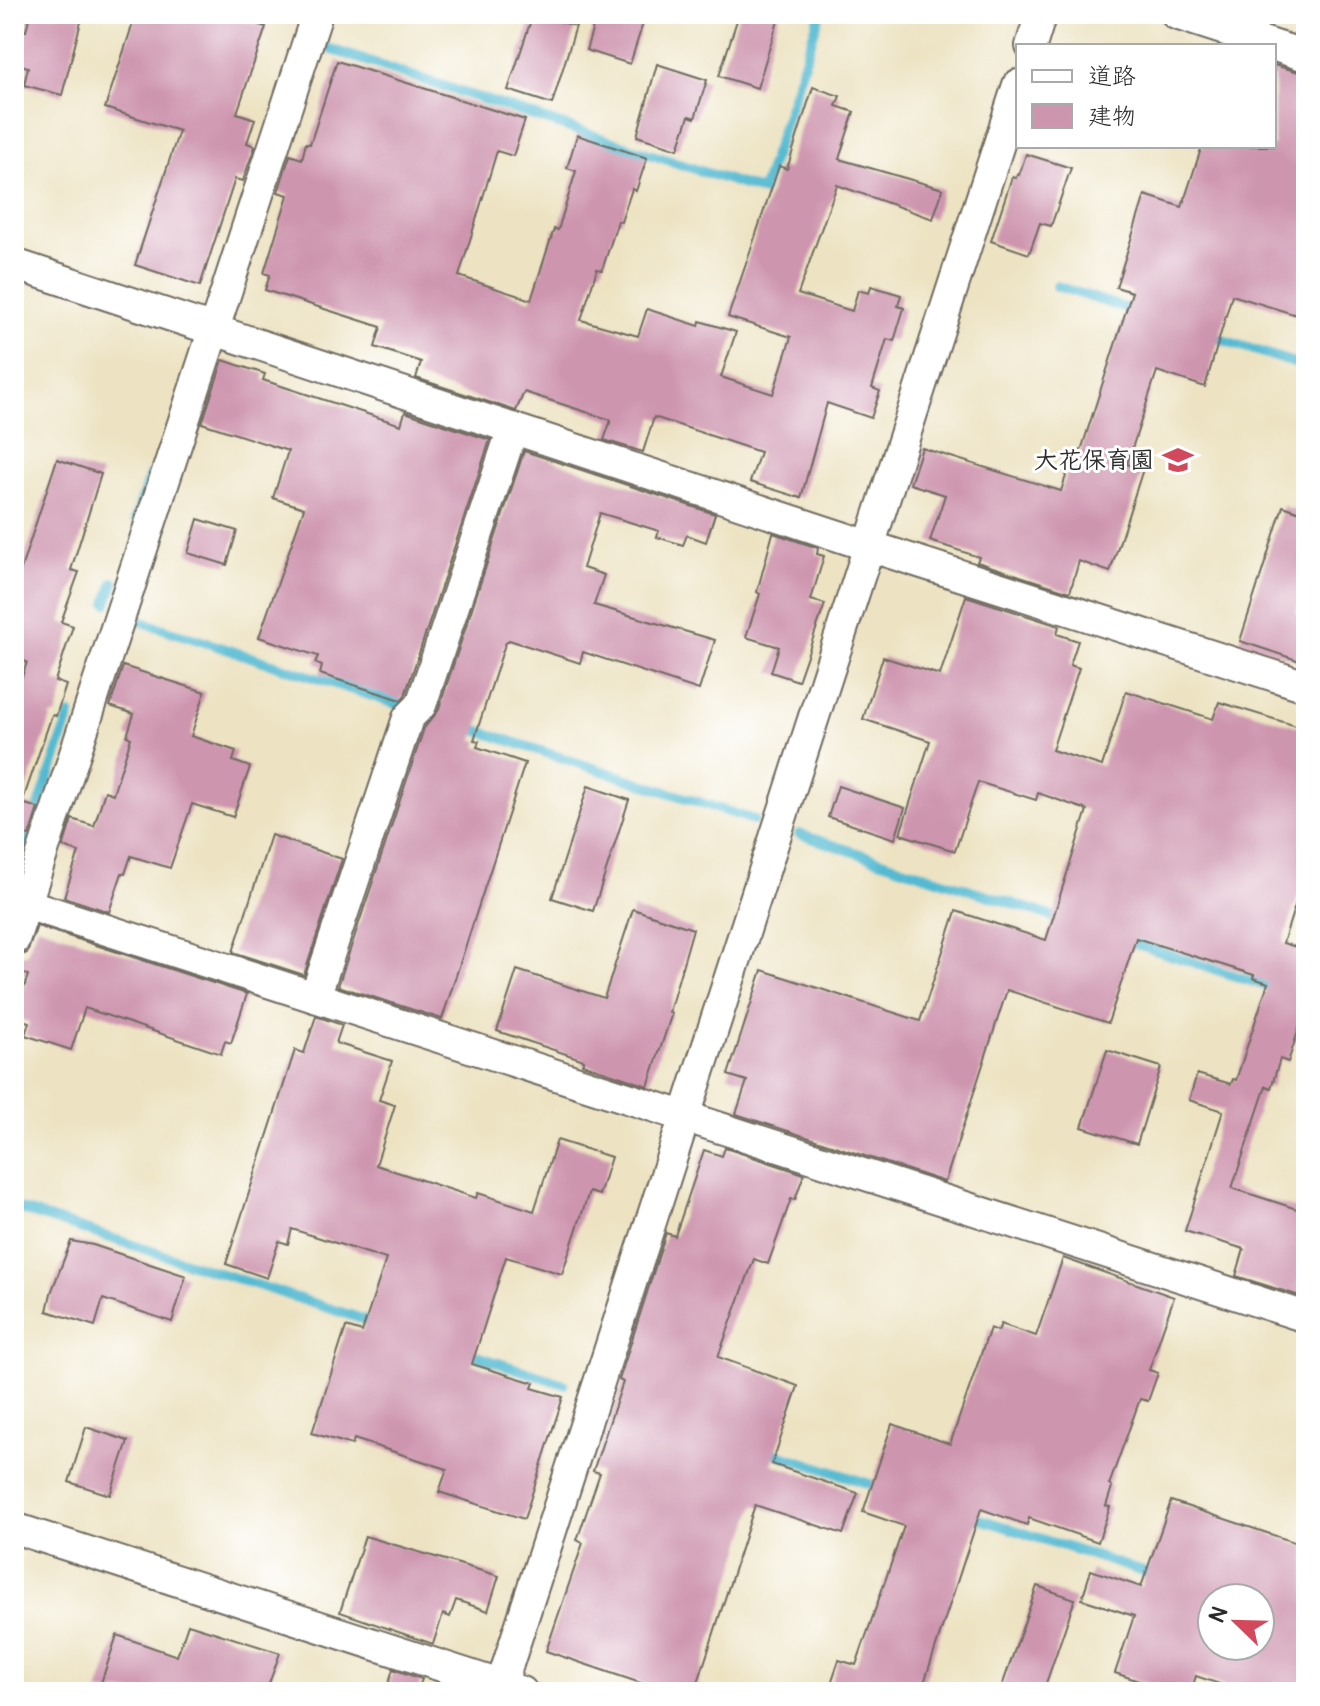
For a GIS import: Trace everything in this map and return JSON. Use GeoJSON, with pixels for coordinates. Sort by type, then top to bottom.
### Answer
{"type":"FeatureCollection","features":[{"type":"Feature","properties":{"kind":"street"},"geometry":{"type":"LineString","coordinates":[[14,940],[20,902],[215,329],[317,14]]}},
{"type":"Feature","properties":{"kind":"street"},"geometry":{"type":"LineString","coordinates":[[1032,44],[1041,14]]}},
{"type":"Feature","properties":{"kind":"street"},"geometry":{"type":"LineString","coordinates":[[1176,14],[1269,44]]}},
{"type":"Feature","properties":{"kind":"street"},"geometry":{"type":"LineString","coordinates":[[1276,46],[1306,56]]}},
{"type":"Feature","properties":{"kind":"street"},"geometry":{"type":"LineString","coordinates":[[14,1528],[507,1690],[685,1118],[1016,91]]}},
{"type":"Feature","properties":{"kind":"street"},"geometry":{"type":"LineString","coordinates":[[14,264],[869,546],[1306,686]]}},
{"type":"Feature","properties":{"kind":"street"},"geometry":{"type":"LineString","coordinates":[[315,997],[408,718],[421,705],[513,428]]}},
{"type":"Feature","properties":{"kind":"street"},"geometry":{"type":"LineString","coordinates":[[20,902],[1306,1317]]}},
{"type":"Feature","properties":{"kind":"building"},"geometry":{"type":"Polygon","coordinates":[[[30,14],[83,14],[62,95],[24,85],[28,67],[14,63],[14,28],[26,31],[30,14]]]}},
{"type":"Feature","properties":{"kind":"building"},"geometry":{"type":"Polygon","coordinates":[[[136,14],[223,14],[266,27],[237,113],[255,119],[247,143],[255,146],[243,181],[235,179],[200,286],[135,265],[179,131],[105,108],[136,14]]]}},
{"type":"Feature","properties":{"kind":"building"},"geometry":{"type":"Polygon","coordinates":[[[533,14],[576,26],[552,104],[508,90],[533,14]]]}},
{"type":"Feature","properties":{"kind":"building"},"geometry":{"type":"Polygon","coordinates":[[[597,14],[646,14],[630,64],[586,50],[597,14]]]}},
{"type":"Feature","properties":{"kind":"building"},"geometry":{"type":"Polygon","coordinates":[[[739,14],[780,14],[757,88],[719,76],[739,14]]]}},
{"type":"Feature","properties":{"kind":"building"},"geometry":{"type":"Polygon","coordinates":[[[337,61],[525,120],[513,156],[497,151],[459,276],[531,300],[554,229],[558,230],[576,171],[567,168],[577,135],[647,158],[636,191],[632,189],[621,222],[618,221],[602,270],[597,269],[581,320],[638,336],[647,309],[699,326],[700,321],[736,332],[721,377],[773,394],[791,337],[728,317],[779,166],[787,169],[813,87],[840,96],[836,106],[854,112],[839,159],[943,189],[933,219],[837,185],[798,294],[852,311],[858,290],[869,293],[871,286],[901,295],[898,306],[904,308],[894,341],[887,339],[872,388],[880,391],[871,418],[827,403],[801,498],[750,482],[760,452],[654,417],[643,452],[604,440],[611,420],[524,392],[516,411],[416,378],[421,362],[375,347],[381,327],[265,290],[270,275],[264,273],[288,195],[278,192],[290,155],[302,159],[306,143],[310,144],[337,61]]]}},
{"type":"Feature","properties":{"kind":"building"},"geometry":{"type":"Polygon","coordinates":[[[657,64],[707,80],[695,118],[689,116],[678,149],[637,136],[657,64]]]}},
{"type":"Feature","properties":{"kind":"building"},"geometry":{"type":"Polygon","coordinates":[[[1276,66],[1306,74],[1306,318],[1232,295],[1205,387],[1157,371],[1127,464],[1143,469],[1110,572],[1079,561],[1070,592],[977,562],[979,557],[930,541],[945,495],[910,484],[922,448],[1061,491],[1071,461],[1077,463],[1132,292],[1116,287],[1145,195],[1182,207],[1201,148],[1276,148],[1276,66]]]}},
{"type":"Feature","properties":{"kind":"building"},"geometry":{"type":"Polygon","coordinates":[[[1026,154],[1071,168],[1051,226],[1040,223],[1029,254],[991,241],[1012,177],[1019,175],[1026,154]]]}},
{"type":"Feature","properties":{"kind":"building"},"geometry":{"type":"Polygon","coordinates":[[[223,360],[265,374],[263,380],[401,425],[405,412],[490,440],[401,700],[320,674],[322,666],[315,663],[318,656],[259,637],[304,508],[273,498],[288,451],[202,423],[223,360]]]}},
{"type":"Feature","properties":{"kind":"building"},"geometry":{"type":"Polygon","coordinates":[[[524,451],[715,514],[706,542],[687,535],[683,545],[657,537],[659,531],[600,513],[583,568],[604,575],[594,605],[715,640],[699,690],[583,652],[580,663],[509,640],[505,644],[474,740],[479,741],[477,747],[525,763],[442,1019],[338,986],[424,728],[438,711],[524,451]]]}},
{"type":"Feature","properties":{"kind":"building"},"geometry":{"type":"Polygon","coordinates":[[[57,459],[101,474],[71,570],[79,572],[61,622],[73,626],[55,681],[66,685],[56,716],[52,715],[22,803],[38,808],[29,836],[14,831],[14,701],[27,662],[14,658],[14,590],[57,459]]]}},
{"type":"Feature","properties":{"kind":"building"},"geometry":{"type":"Polygon","coordinates":[[[1283,506],[1306,514],[1306,582],[1296,614],[1306,617],[1306,663],[1240,641],[1283,506]]]}},
{"type":"Feature","properties":{"kind":"building"},"geometry":{"type":"Polygon","coordinates":[[[198,519],[237,531],[227,565],[188,553],[198,519]]]}},
{"type":"Feature","properties":{"kind":"building"},"geometry":{"type":"Polygon","coordinates":[[[773,533],[818,548],[817,554],[824,556],[811,600],[825,604],[798,681],[771,672],[779,647],[746,637],[760,594],[757,592],[773,533]]]}},
{"type":"Feature","properties":{"kind":"building"},"geometry":{"type":"Polygon","coordinates":[[[966,596],[1059,626],[1057,634],[1078,641],[1070,665],[1079,668],[1052,750],[1102,766],[1126,691],[1213,719],[1219,702],[1306,729],[1306,871],[1283,943],[1306,950],[1306,1007],[1288,1062],[1280,1059],[1271,1088],[1266,1086],[1232,1188],[1306,1212],[1306,1298],[1236,1276],[1244,1249],[1185,1231],[1223,1111],[1189,1100],[1197,1074],[1231,1084],[1233,1079],[1236,1080],[1268,983],[1253,978],[1254,975],[1136,938],[1108,1023],[1007,990],[945,1182],[736,1114],[747,1081],[728,1075],[762,970],[920,1021],[956,911],[1046,940],[1087,810],[1038,793],[1036,800],[978,782],[955,851],[900,834],[930,741],[863,719],[883,657],[940,675],[966,596]]]}},
{"type":"Feature","properties":{"kind":"building"},"geometry":{"type":"Polygon","coordinates":[[[123,666],[205,692],[191,736],[236,751],[233,761],[250,767],[233,817],[192,804],[170,868],[131,856],[109,912],[64,897],[79,852],[63,847],[72,819],[94,826],[105,791],[113,794],[131,738],[127,736],[134,714],[110,706],[123,666]]]}},
{"type":"Feature","properties":{"kind":"building"},"geometry":{"type":"Polygon","coordinates":[[[588,786],[629,800],[593,911],[552,898],[588,786]]]}},
{"type":"Feature","properties":{"kind":"building"},"geometry":{"type":"Polygon","coordinates":[[[838,786],[905,808],[895,839],[828,817],[838,786]]]}},
{"type":"Feature","properties":{"kind":"building"},"geometry":{"type":"Polygon","coordinates":[[[271,835],[342,859],[304,975],[233,952],[271,835]]]}},
{"type":"Feature","properties":{"kind":"building"},"geometry":{"type":"Polygon","coordinates":[[[633,909],[693,929],[669,1012],[672,1013],[648,1086],[582,1064],[584,1060],[497,1031],[517,970],[604,998],[633,909]]]}},
{"type":"Feature","properties":{"kind":"building"},"geometry":{"type":"Polygon","coordinates":[[[37,926],[247,994],[231,1043],[225,1041],[221,1054],[85,1008],[71,1050],[25,1035],[29,1022],[15,1018],[28,975],[14,972],[14,958],[27,953],[37,926]]]}},
{"type":"Feature","properties":{"kind":"building"},"geometry":{"type":"Polygon","coordinates":[[[316,1016],[342,1025],[336,1043],[392,1061],[379,1100],[395,1105],[376,1165],[476,1198],[478,1193],[534,1211],[557,1140],[611,1157],[599,1195],[589,1192],[562,1274],[506,1257],[472,1364],[534,1383],[532,1388],[563,1397],[524,1519],[439,1492],[447,1469],[354,1439],[352,1445],[312,1433],[346,1327],[362,1332],[386,1259],[292,1229],[288,1244],[279,1241],[267,1278],[226,1264],[295,1050],[304,1053],[316,1016]]]}},
{"type":"Feature","properties":{"kind":"building"},"geometry":{"type":"Polygon","coordinates":[[[1107,1050],[1161,1067],[1137,1144],[1082,1127],[1107,1050]]]}},
{"type":"Feature","properties":{"kind":"building"},"geometry":{"type":"Polygon","coordinates":[[[725,1148],[804,1174],[795,1200],[791,1199],[768,1264],[754,1259],[718,1357],[798,1386],[772,1464],[858,1493],[843,1534],[755,1505],[695,1692],[667,1692],[546,1651],[583,1543],[577,1540],[600,1473],[593,1471],[623,1382],[619,1380],[666,1233],[675,1236],[704,1150],[722,1156],[725,1148]]]}},
{"type":"Feature","properties":{"kind":"building"},"geometry":{"type":"Polygon","coordinates":[[[71,1241],[93,1245],[186,1276],[172,1322],[103,1299],[95,1326],[47,1311],[71,1241]]]}},
{"type":"Feature","properties":{"kind":"building"},"geometry":{"type":"Polygon","coordinates":[[[1063,1258],[1174,1297],[1149,1370],[1158,1373],[1148,1401],[1140,1399],[1109,1485],[1112,1487],[1106,1506],[1110,1507],[1098,1542],[1029,1518],[1027,1525],[981,1509],[921,1692],[828,1692],[839,1660],[856,1665],[904,1526],[863,1512],[892,1424],[950,1444],[990,1328],[998,1331],[1001,1324],[1036,1336],[1063,1258]]]}},
{"type":"Feature","properties":{"kind":"building"},"geometry":{"type":"Polygon","coordinates":[[[86,1427],[128,1441],[110,1495],[69,1482],[86,1427]]]}},
{"type":"Feature","properties":{"kind":"building"},"geometry":{"type":"Polygon","coordinates":[[[1171,1501],[1306,1546],[1306,1692],[1243,1692],[1196,1676],[1191,1692],[1172,1692],[1115,1673],[1134,1616],[1082,1599],[1091,1570],[1141,1587],[1171,1501]]]}},
{"type":"Feature","properties":{"kind":"building"},"geometry":{"type":"Polygon","coordinates":[[[365,1536],[499,1576],[488,1611],[456,1600],[450,1617],[443,1614],[433,1644],[340,1612],[365,1536]]]}},
{"type":"Feature","properties":{"kind":"building"},"geometry":{"type":"Polygon","coordinates":[[[1037,1586],[1075,1599],[1043,1692],[1000,1692],[1037,1586]]]}},
{"type":"Feature","properties":{"kind":"building"},"geometry":{"type":"Polygon","coordinates":[[[188,1624],[280,1653],[266,1692],[98,1692],[117,1635],[177,1656],[188,1624]]]}},
{"type":"Feature","properties":{"kind":"building"},"geometry":{"type":"Polygon","coordinates":[[[393,1669],[422,1679],[417,1692],[386,1692],[393,1669]]]}},
{"type":"Feature","properties":{"kind":"waterway"},"geometry":{"type":"LineString","coordinates":[[318,45],[762,191],[820,14]]}},
{"type":"Feature","properties":{"kind":"waterway"},"geometry":{"type":"LineString","coordinates":[[1057,286],[1139,313]]}},
{"type":"Feature","properties":{"kind":"waterway"},"geometry":{"type":"LineString","coordinates":[[1208,335],[1306,367]]}},
{"type":"Feature","properties":{"kind":"waterway"},"geometry":{"type":"LineString","coordinates":[[135,519],[150,475]]}},
{"type":"Feature","properties":{"kind":"waterway"},"geometry":{"type":"LineString","coordinates":[[107,603],[114,582]]}},
{"type":"Feature","properties":{"kind":"waterway"},"geometry":{"type":"LineString","coordinates":[[133,619],[409,708]]}},
{"type":"Feature","properties":{"kind":"waterway"},"geometry":{"type":"LineString","coordinates":[[17,871],[70,715]]}},
{"type":"Feature","properties":{"kind":"waterway"},"geometry":{"type":"LineString","coordinates":[[467,727],[754,820]]}},
{"type":"Feature","properties":{"kind":"waterway"},"geometry":{"type":"LineString","coordinates":[[799,834],[1063,920]]}},
{"type":"Feature","properties":{"kind":"waterway"},"geometry":{"type":"LineString","coordinates":[[1124,940],[1306,999]]}},
{"type":"Feature","properties":{"kind":"waterway"},"geometry":{"type":"LineString","coordinates":[[14,1207],[378,1324]]}},
{"type":"Feature","properties":{"kind":"waterway"},"geometry":{"type":"LineString","coordinates":[[465,1352],[564,1384]]}},
{"type":"Feature","properties":{"kind":"waterway"},"geometry":{"type":"LineString","coordinates":[[763,1449],[885,1489]]}},
{"type":"Feature","properties":{"kind":"waterway"},"geometry":{"type":"LineString","coordinates":[[965,1514],[1159,1577]]}},
{"type":"Feature","properties":{"kind":"waterway"},"geometry":{"type":"LineString","coordinates":[[536,1684],[561,1692]]}},
{"type":"Feature","properties":{"kind":"place","name":"大花保育園"},"geometry":{"type":"Point","coordinates":[1178,460]}}]}
